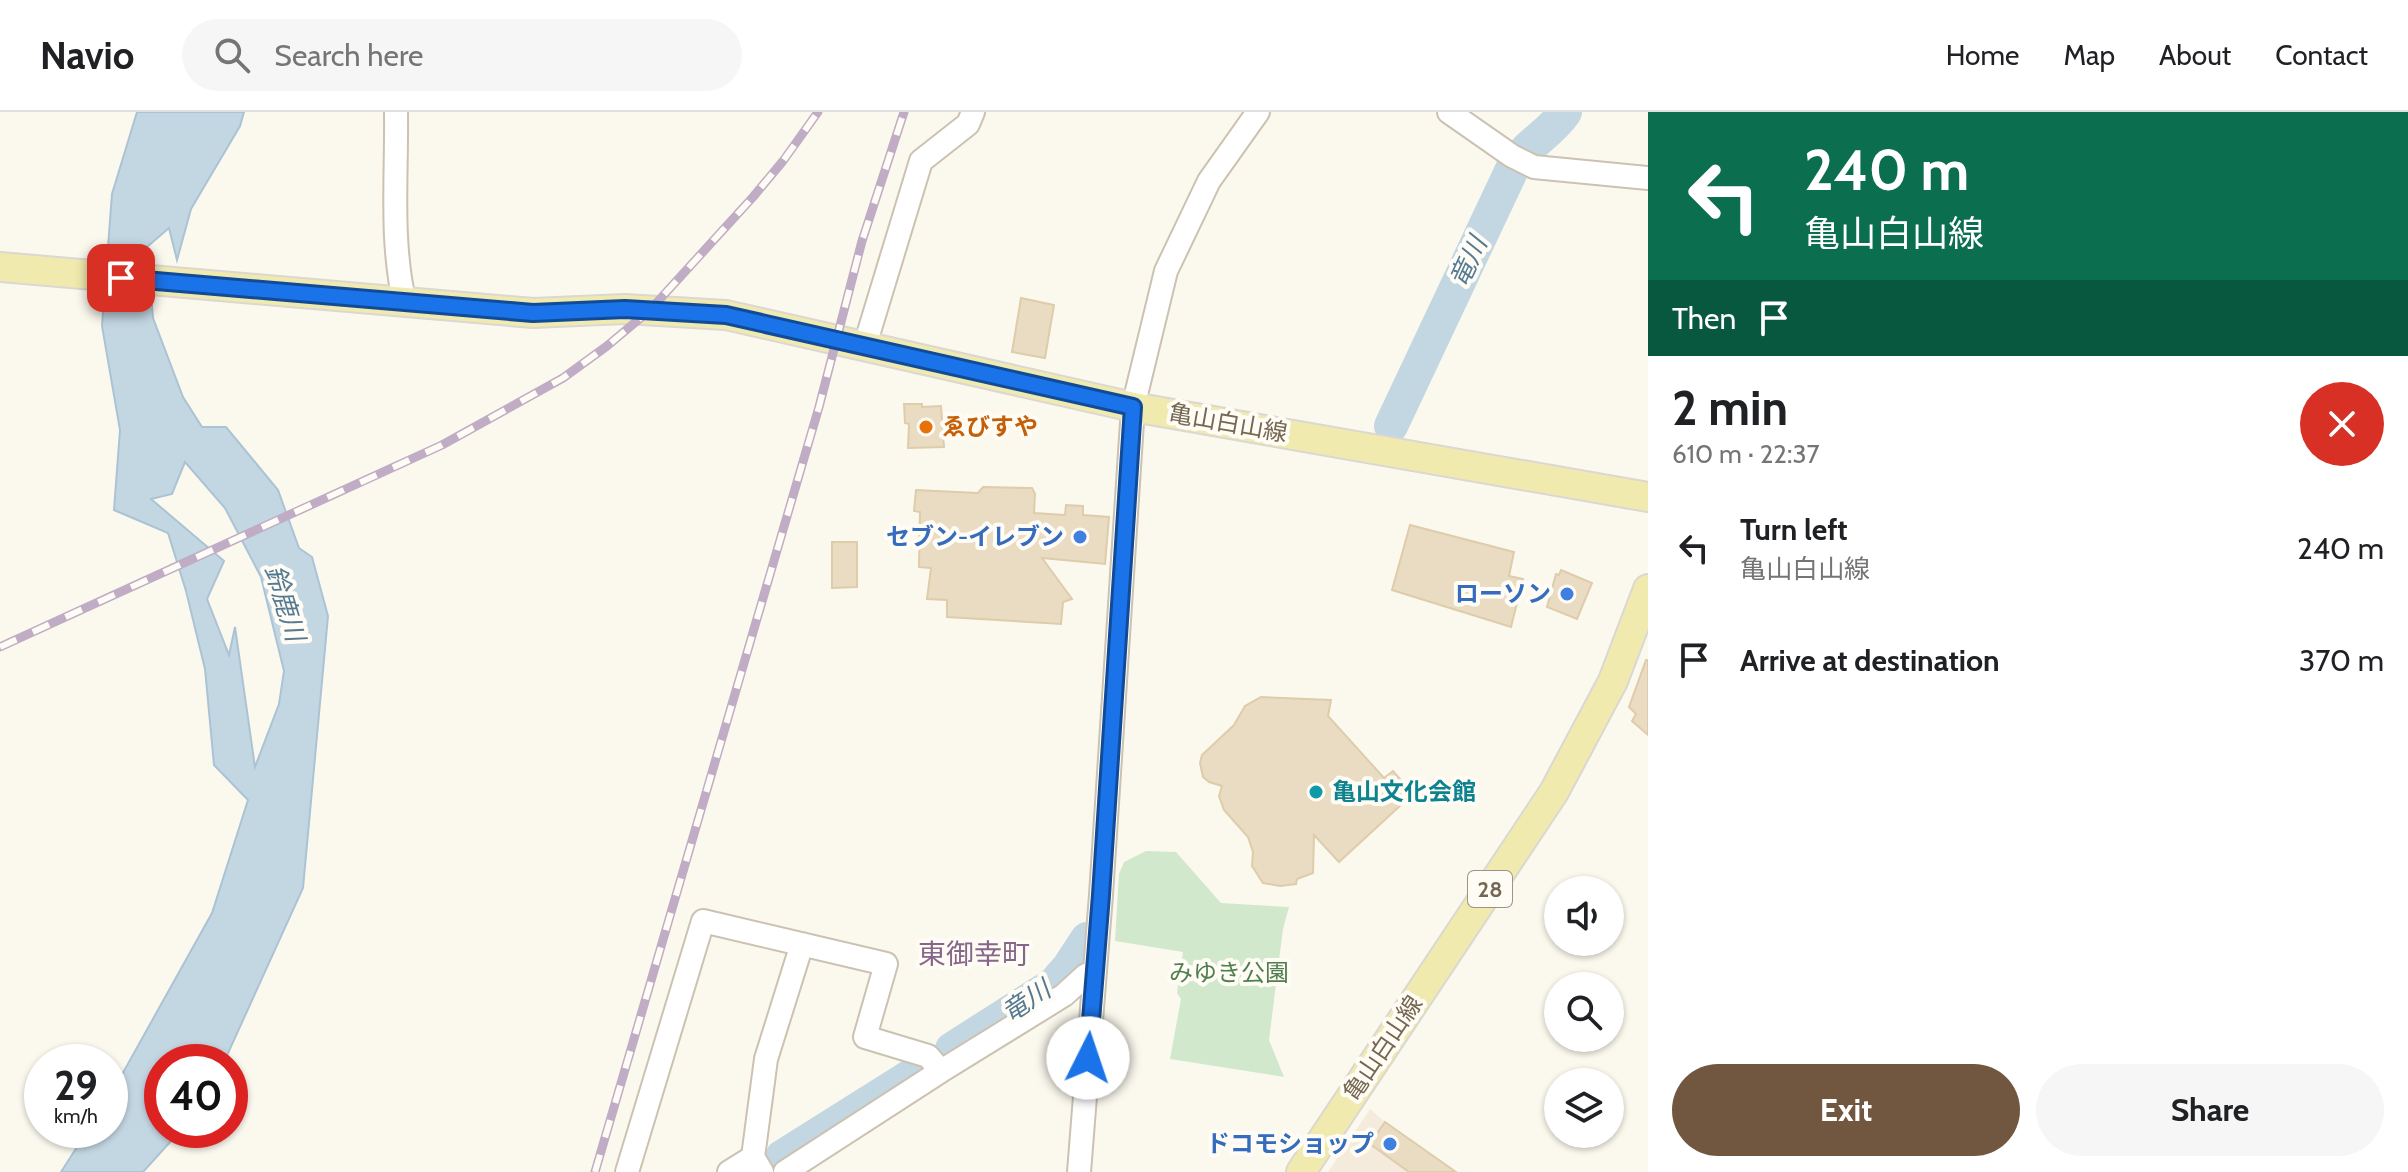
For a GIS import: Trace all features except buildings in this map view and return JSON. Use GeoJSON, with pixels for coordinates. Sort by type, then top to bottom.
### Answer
{"type":"FeatureCollection","features":[{"type":"Feature","properties":{"kind":"main road","name":"亀山白山線"},"geometry":{"type":"LineString","coordinates":[[0,267],[533,313],[625,309],[712,313],[1133,407],[1648,497]]}},
{"type":"Feature","properties":{"kind":"main road","name":"亀山白山線"},"geometry":{"type":"LineString","coordinates":[[1301,1172],[1554,792],[1613,681],[1648,589]]}},
{"type":"Feature","properties":{"kind":"street"},"geometry":{"type":"LineString","coordinates":[[396,112],[399,303]]}},
{"type":"Feature","properties":{"kind":"street"},"geometry":{"type":"LineString","coordinates":[[865,345],[921,161],[968,124],[973,112]]}},
{"type":"Feature","properties":{"kind":"street"},"geometry":{"type":"LineString","coordinates":[[1079,1172],[1133,407],[1166,271],[1209,181],[1258,112]]}},
{"type":"Feature","properties":{"kind":"street"},"geometry":{"type":"LineString","coordinates":[[1449,112],[1519,159],[1547,169],[1648,178]]}},
{"type":"Feature","properties":{"kind":"street"},"geometry":{"type":"LineString","coordinates":[[627,1172],[703,921],[886,964],[865,1037],[928,1056],[941,1071]]}},
{"type":"Feature","properties":{"kind":"street"},"geometry":{"type":"LineString","coordinates":[[729,1172],[757,1164],[766,1059],[802,944]]}},
{"type":"Feature","properties":{"kind":"street"},"geometry":{"type":"LineString","coordinates":[[785,1172],[1025,1020],[1094,972]]}},
{"type":"Feature","properties":{"kind":"shaded area"},"geometry":{"type":"Polygon","coordinates":[[[1370,1109],[1385,1122],[1456,1172],[1328,1172],[1370,1109]]]}},
{"type":"Feature","properties":{"kind":"green space","name":"みゆき公園"},"geometry":{"type":"Polygon","coordinates":[[[1146,851],[1176,852],[1221,903],[1289,907],[1283,929],[1269,1040],[1284,1077],[1170,1059],[1181,999],[1177,993],[1183,952],[1115,941],[1119,874],[1124,862],[1146,851]]]}},
{"type":"Feature","properties":{"kind":"water","name":"鈴鹿川"},"geometry":{"type":"Polygon","coordinates":[[[137,112],[244,112],[240,126],[191,209],[177,260],[169,228],[147,247],[153,318],[183,397],[202,427],[226,427],[278,490],[299,548],[312,557],[328,616],[303,888],[232,1044],[144,1044],[144,1148],[165,1148],[143,1172],[61,1172],[76,1148],[128,1148],[128,1064],[212,913],[248,800],[214,765],[205,669],[168,533],[114,510],[120,430],[102,326],[112,194],[137,112]],[[185,462],[172,494],[151,499],[224,561],[207,599],[229,655],[235,627],[255,767],[279,704],[284,671],[261,577],[225,508],[185,462]]]}},
{"type":"Feature","properties":{"kind":"waterway","name":"竜川"},"geometry":{"type":"LineString","coordinates":[[1391,426],[1514,165],[1565,112]]}},
{"type":"Feature","properties":{"kind":"waterway","name":"竜川"},"geometry":{"type":"LineString","coordinates":[[952,1049],[1054,984],[1087,939]]}},
{"type":"Feature","properties":{"kind":"waterway","name":"竜川"},"geometry":{"type":"LineString","coordinates":[[782,1157],[914,1074]]}},
{"type":"Feature","properties":{"kind":"railway"},"geometry":{"type":"LineString","coordinates":[[0,647],[442,445],[563,378],[650,310],[753,197],[818,112]]}},
{"type":"Feature","properties":{"kind":"railway"},"geometry":{"type":"LineString","coordinates":[[595,1172],[819,407],[862,241],[904,112]]}},
{"type":"Feature","properties":{"kind":"place","name":"ゑびすや"},"geometry":{"type":"Point","coordinates":[926,427]}},
{"type":"Feature","properties":{"kind":"place","name":"セブン-イレブン"},"geometry":{"type":"Point","coordinates":[1080,537]}},
{"type":"Feature","properties":{"kind":"place","name":"ローソン"},"geometry":{"type":"Point","coordinates":[1567,594]}},
{"type":"Feature","properties":{"kind":"place","name":"亀山文化会館"},"geometry":{"type":"Point","coordinates":[1316,792]}},
{"type":"Feature","properties":{"kind":"place","name":"ドコモショップ"},"geometry":{"type":"Point","coordinates":[1390,1144]}},
{"type":"Feature","properties":{"kind":"district","name":"東御幸町"},"geometry":{"type":"Point","coordinates":[974,954]}},
{"type":"Feature","properties":{"kind":"route"},"geometry":{"type":"LineString","coordinates":[[121,278],[533,313],[625,309],[726,315],[1133,407],[1088,1058]]}}]}
